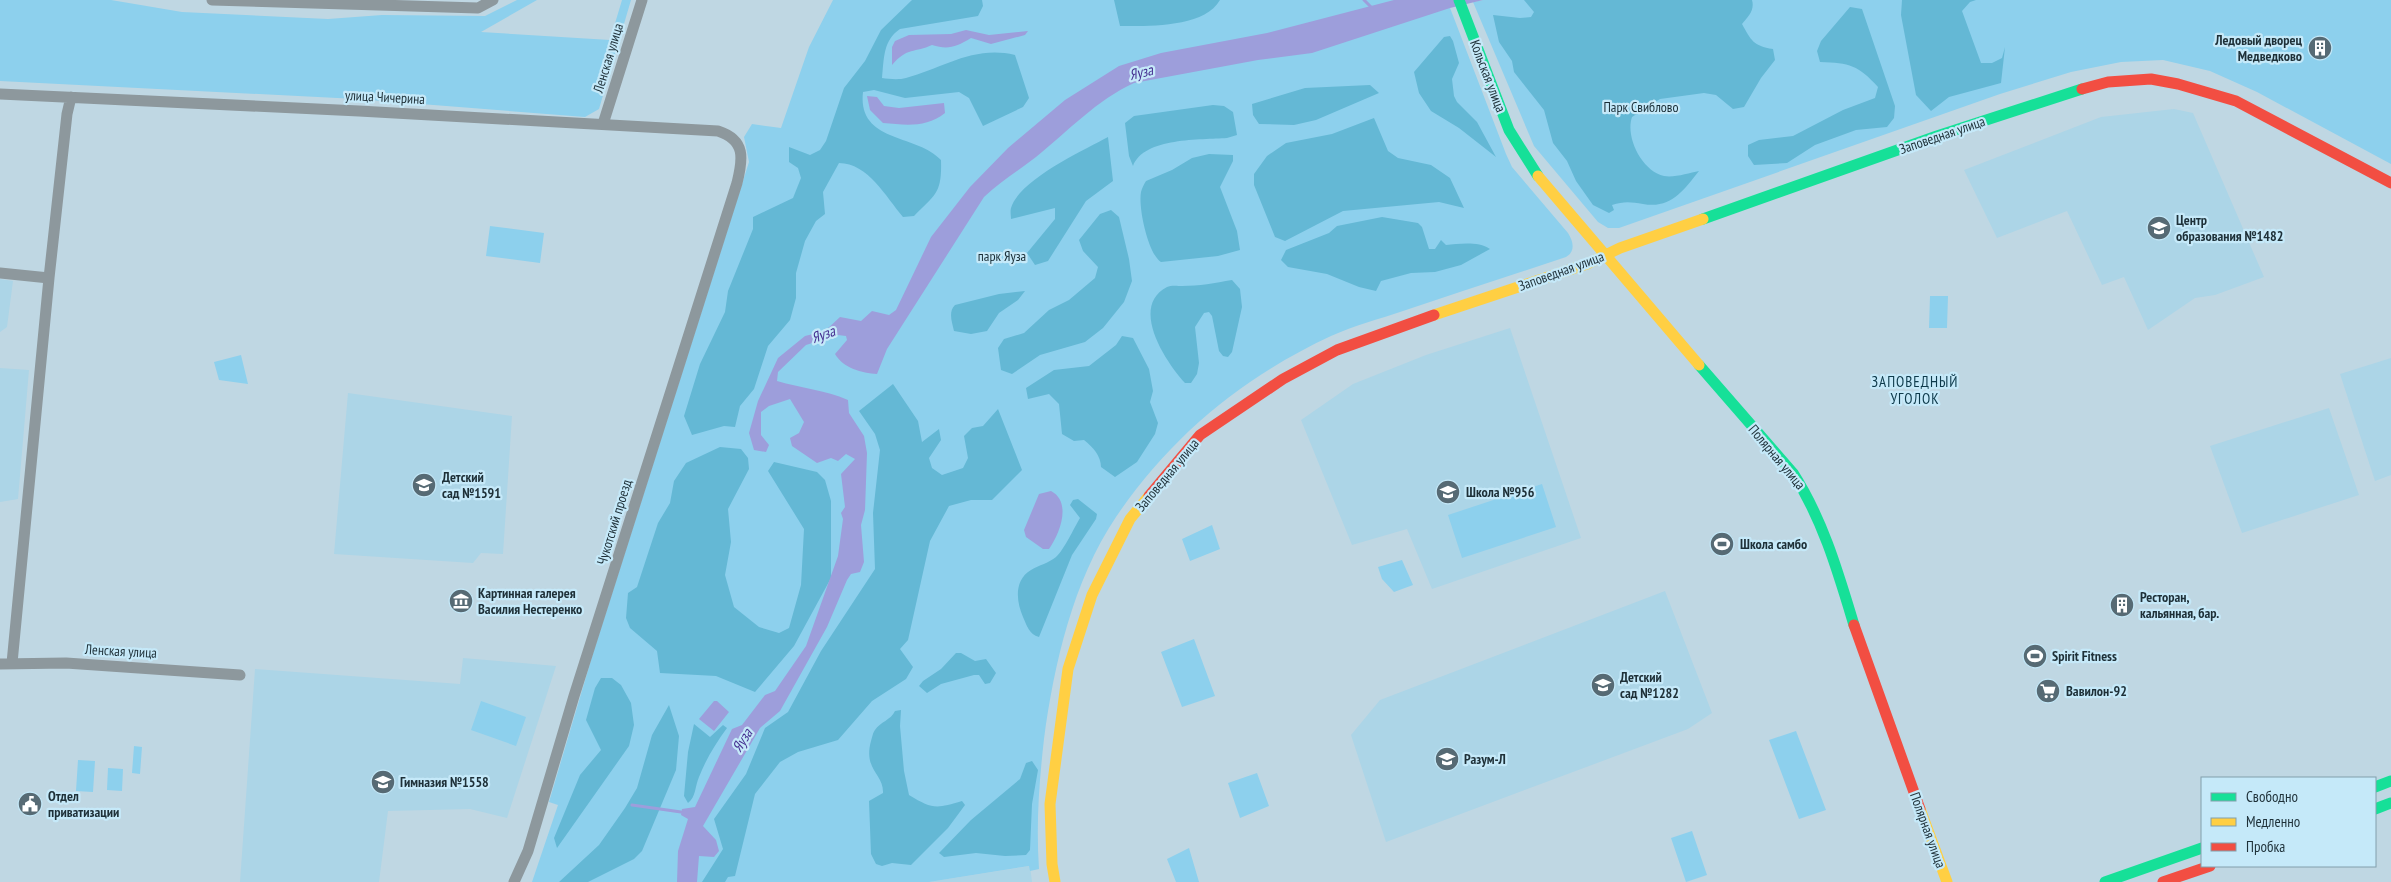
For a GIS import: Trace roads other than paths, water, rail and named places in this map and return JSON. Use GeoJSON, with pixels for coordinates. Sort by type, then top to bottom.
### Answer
{"type":"FeatureCollection","features":[{"type":"Feature","properties":{"kind":"street"},"geometry":{"type":"LineString","coordinates":[[212,0],[478,8],[493,0]]}},
{"type":"Feature","properties":{"kind":"street","name":"Ленская улица"},"geometry":{"type":"LineString","coordinates":[[603,124],[642,0]]}},
{"type":"Feature","properties":{"kind":"street","name":"Кольская улица"},"geometry":{"type":"LineString","coordinates":[[1459,0],[1509,130],[1520,150]]}},
{"type":"Feature","properties":{"kind":"street","name":"Заповедная улица"},"geometry":{"type":"LineString","coordinates":[[1055,882],[1050,804],[1068,669],[1089,605],[1130,519],[1200,436],[1283,379],[1337,350],[1446,310],[1587,264],[1620,248],[1937,136],[2060,95],[2108,82],[2151,79],[2178,84],[2236,101],[2391,183]]}},
{"type":"Feature","properties":{"kind":"street","name":"улица Чичерина"},"geometry":{"type":"LineString","coordinates":[[0,94],[718,131],[727,134],[740,149],[742,160],[740,170]]}},
{"type":"Feature","properties":{"kind":"street"},"geometry":{"type":"LineString","coordinates":[[12,664],[49,278],[67,114],[71,97]]}},
{"type":"Feature","properties":{"kind":"street","name":"Полярная улица"},"geometry":{"type":"LineString","coordinates":[[1520,150],[1533,170],[1604,256],[1792,473],[1812,504],[1825,534],[1861,644],[1947,882]]}},
{"type":"Feature","properties":{"kind":"street","name":"Чукотский проезд"},"geometry":{"type":"LineString","coordinates":[[514,882],[528,851],[740,170]]}},
{"type":"Feature","properties":{"kind":"street"},"geometry":{"type":"LineString","coordinates":[[0,273],[49,278]]}},
{"type":"Feature","properties":{"kind":"street","name":"Ленская улица"},"geometry":{"type":"LineString","coordinates":[[0,664],[240,675]]}},
{"type":"Feature","properties":{"kind":"street"},"geometry":{"type":"LineString","coordinates":[[2376,787],[2391,781]]}},
{"type":"Feature","properties":{"kind":"street"},"geometry":{"type":"LineString","coordinates":[[2376,809],[2391,803]]}},
{"type":"Feature","properties":{"kind":"street"},"geometry":{"type":"LineString","coordinates":[[2105,882],[2201,848]]}},
{"type":"Feature","properties":{"kind":"street"},"geometry":{"type":"LineString","coordinates":[[2163,882],[2207,867]]}},
{"type":"Feature","properties":{"kind":"water","name":"Яуза"},"geometry":{"type":"Polygon","coordinates":[[[1394,0],[1483,0],[1450,8],[1312,53],[1258,60],[1134,83],[1095,107],[1036,157],[984,197],[887,349],[877,374],[853,369],[838,359],[835,354],[847,340],[846,336],[838,335],[806,345],[778,372],[777,381],[848,400],[849,413],[864,436],[867,453],[865,510],[861,525],[864,562],[860,572],[851,574],[847,580],[827,627],[780,711],[760,728],[703,826],[716,840],[719,851],[714,857],[699,856],[697,882],[677,882],[678,851],[688,819],[681,815],[682,809],[695,807],[732,729],[742,725],[765,695],[775,691],[806,646],[838,556],[843,519],[841,513],[845,507],[841,474],[855,459],[846,454],[838,461],[831,458],[817,463],[792,446],[790,438],[799,433],[804,422],[790,399],[769,406],[761,412],[761,435],[769,445],[766,452],[754,450],[749,433],[758,401],[778,358],[805,336],[825,331],[840,317],[861,321],[872,311],[889,315],[896,310],[931,237],[970,187],[1008,148],[1065,100],[1119,66],[1161,53],[1267,33],[1394,0]]]}},
{"type":"Feature","properties":{"kind":"water"},"geometry":{"type":"Polygon","coordinates":[[[966,30],[989,35],[1028,31],[1025,35],[991,44],[971,38],[952,47],[932,45],[902,55],[892,65],[892,47],[895,41],[909,35],[951,34],[966,30]]]}},
{"type":"Feature","properties":{"kind":"water"},"geometry":{"type":"Polygon","coordinates":[[[867,96],[877,97],[884,106],[899,108],[944,103],[945,113],[938,118],[923,123],[908,125],[883,123],[870,110],[867,96]]]}},
{"type":"Feature","properties":{"kind":"water"},"geometry":{"type":"Polygon","coordinates":[[[1051,491],[1061,502],[1062,518],[1057,535],[1049,549],[1043,549],[1026,537],[1024,530],[1039,494],[1051,491]]]}},
{"type":"Feature","properties":{"kind":"water"},"geometry":{"type":"Polygon","coordinates":[[[714,701],[717,701],[729,712],[714,731],[699,719],[714,701]]]}},
{"type":"Feature","properties":{"kind":"waterway"},"geometry":{"type":"LineString","coordinates":[[1364,0],[1372,8]]}},
{"type":"Feature","properties":{"kind":"waterway"},"geometry":{"type":"LineString","coordinates":[[632,805],[681,812]]}},
{"type":"Feature","properties":{"kind":"place","name":"Ледовый дворец Медведково"},"geometry":{"type":"Point","coordinates":[2320,48]}},
{"type":"Feature","properties":{"kind":"place","name":"Центр образования №1482"},"geometry":{"type":"Point","coordinates":[2159,228]}},
{"type":"Feature","properties":{"kind":"place","name":"Детский сад №1591"},"geometry":{"type":"Point","coordinates":[424,485]}},
{"type":"Feature","properties":{"kind":"place","name":"Школа №956"},"geometry":{"type":"Point","coordinates":[1448,492]}},
{"type":"Feature","properties":{"kind":"place","name":"Школа самбо"},"geometry":{"type":"Point","coordinates":[1722,544]}},
{"type":"Feature","properties":{"kind":"place","name":"Картинная галерея Василия Нестеренко"},"geometry":{"type":"Point","coordinates":[461,601]}},
{"type":"Feature","properties":{"kind":"place","name":"Ресторан, кальянная, бар."},"geometry":{"type":"Point","coordinates":[2122,605]}},
{"type":"Feature","properties":{"kind":"place","name":"Spirit Fitness"},"geometry":{"type":"Point","coordinates":[2035,656]}},
{"type":"Feature","properties":{"kind":"place","name":"Детский сад №1282"},"geometry":{"type":"Point","coordinates":[1603,685]}},
{"type":"Feature","properties":{"kind":"place","name":"Вавилон-92"},"geometry":{"type":"Point","coordinates":[2048,691]}},
{"type":"Feature","properties":{"kind":"place","name":"Разум-Л"},"geometry":{"type":"Point","coordinates":[1447,759]}},
{"type":"Feature","properties":{"kind":"place","name":"Гимназия №1558"},"geometry":{"type":"Point","coordinates":[383,782]}},
{"type":"Feature","properties":{"kind":"place","name":"Отдел приватизации"},"geometry":{"type":"Point","coordinates":[30,804]}},
{"type":"Feature","properties":{"kind":"district","name":"ЗАПОВЕДНЫЙ УГОЛОК"},"geometry":{"type":"Point","coordinates":[1915,390]}},
{"type":"Feature","properties":{"kind":"park label","name":"Парк Свиблово"},"geometry":{"type":"Point","coordinates":[1641,107]}},
{"type":"Feature","properties":{"kind":"park label","name":"парк Яуза"},"geometry":{"type":"Point","coordinates":[1002,256]}}]}
